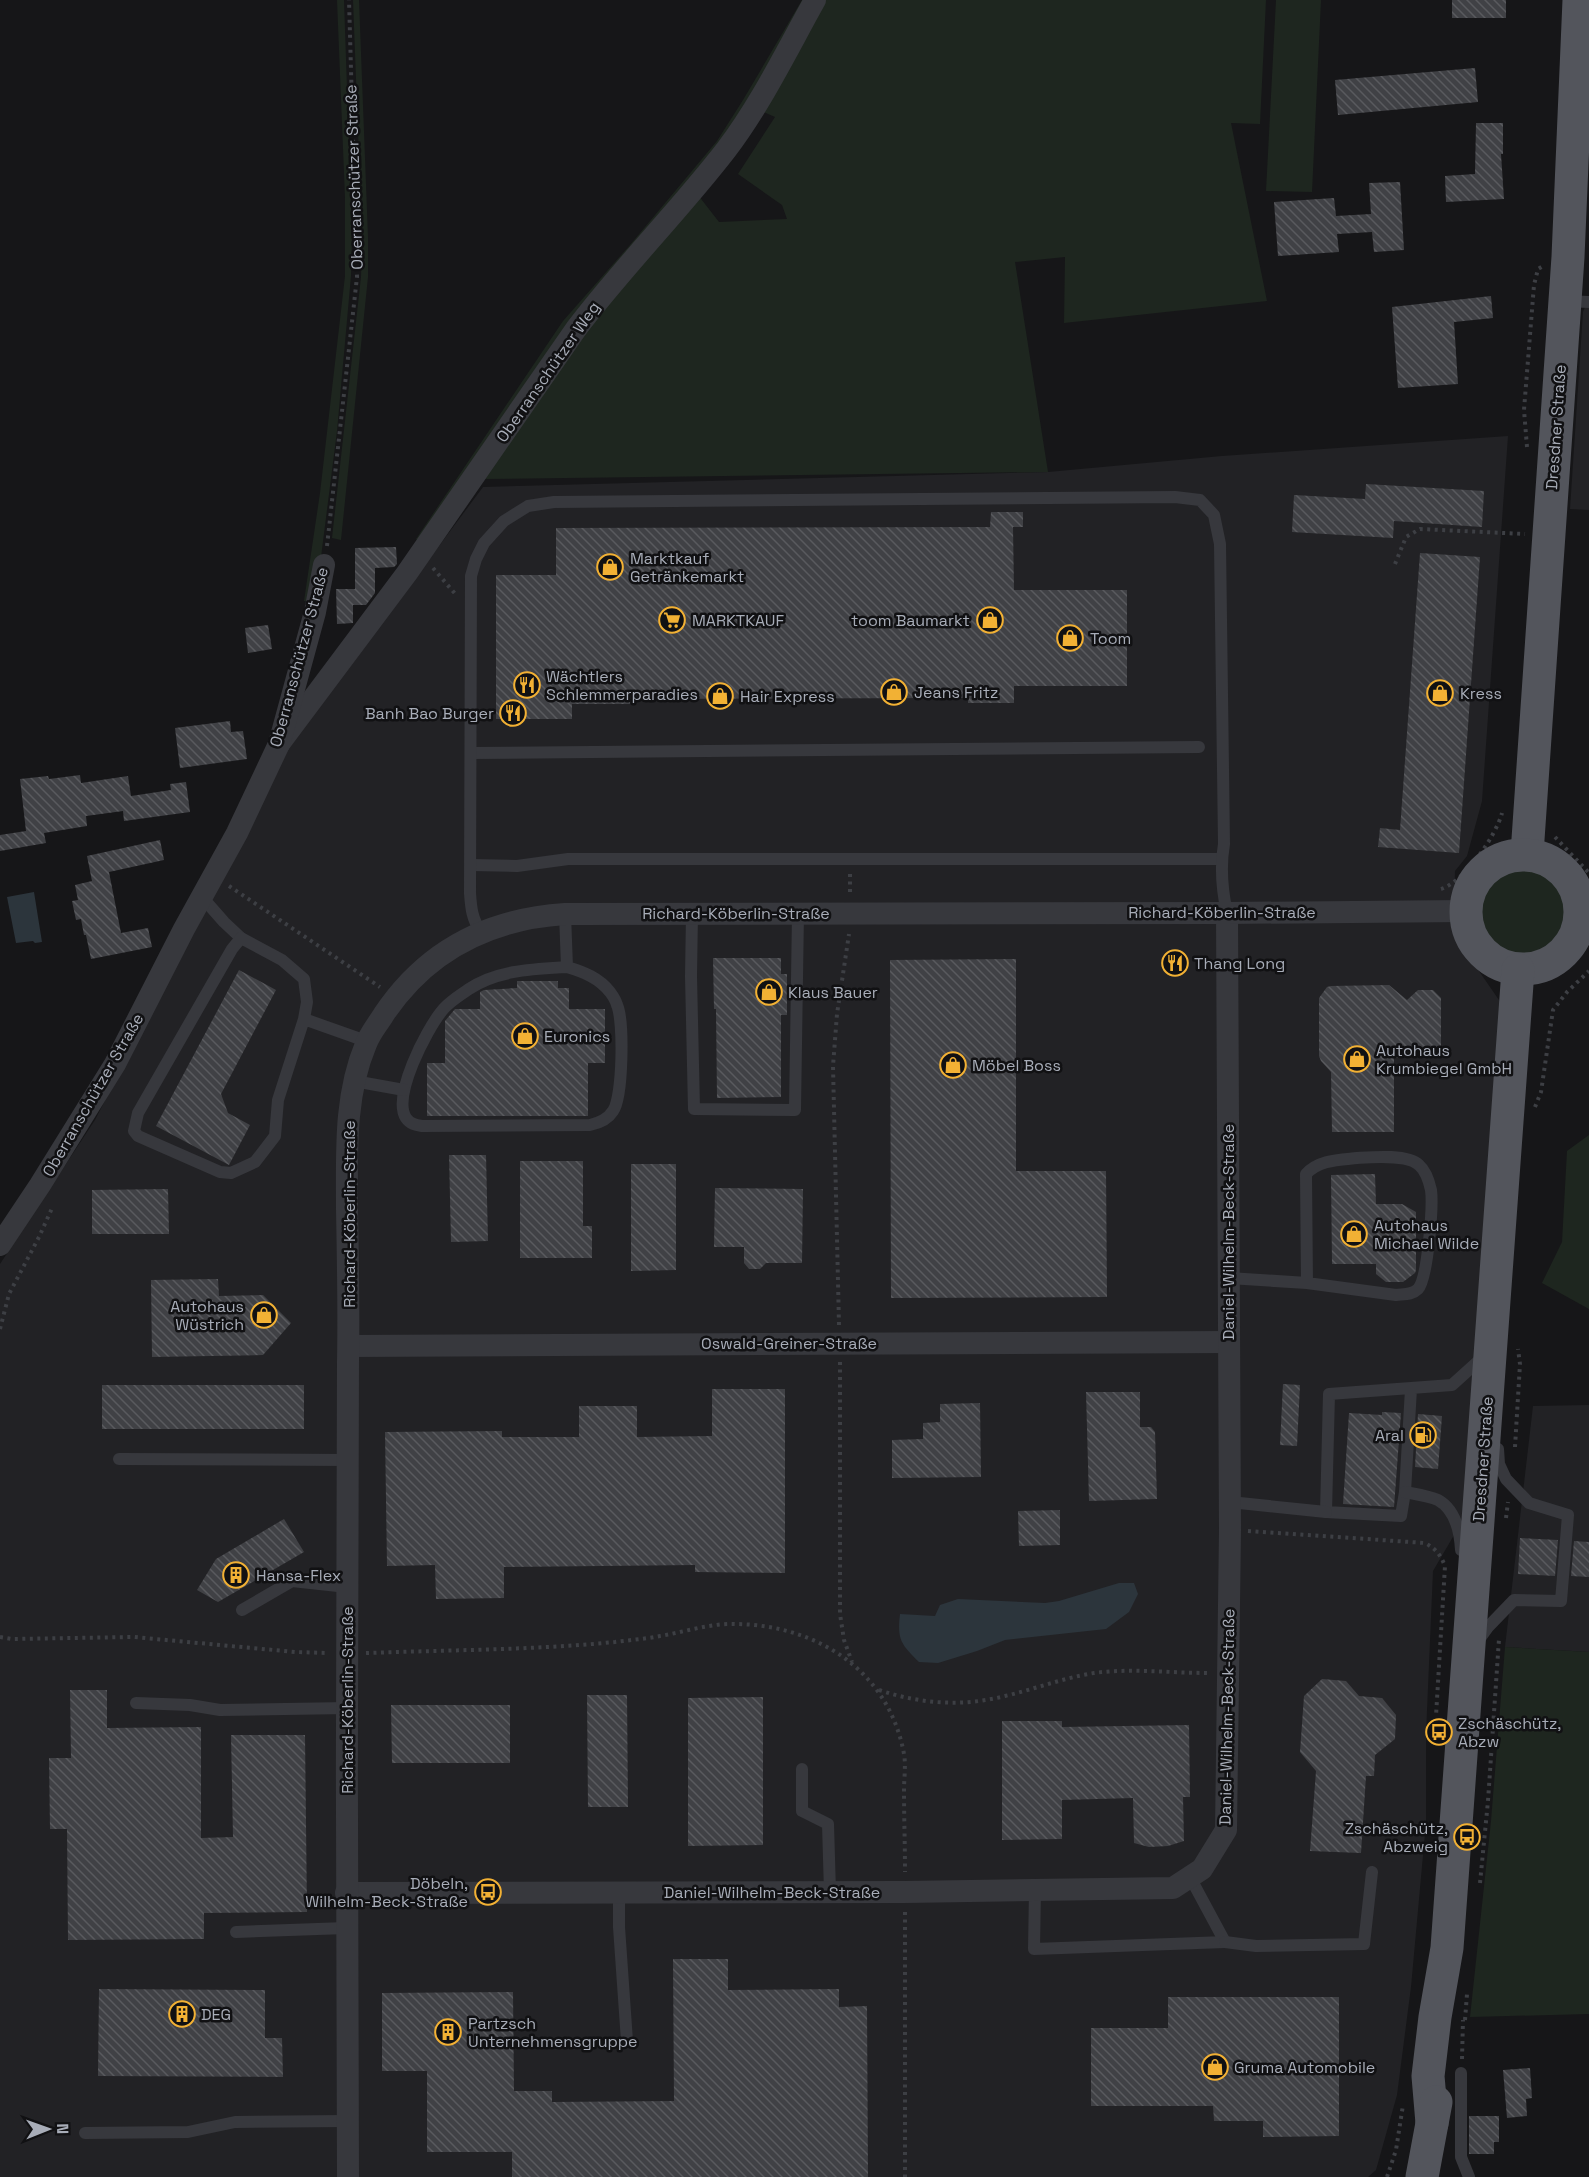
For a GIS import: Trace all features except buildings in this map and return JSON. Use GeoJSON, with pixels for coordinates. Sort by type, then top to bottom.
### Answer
{"type":"FeatureCollection","features":[{"type":"Feature","properties":{"kind":"main road","name":"Dresdner Straße"},"geometry":{"type":"LineString","coordinates":[[1527,854],[1577,301],[1568,257],[1582,103],[1579,0]]}},
{"type":"Feature","properties":{"kind":"main road"},"geometry":{"type":"LineString","coordinates":[[1527,854],[1545,859],[1561,869],[1573,883],[1586,892],[1581,918],[1568,948],[1555,960],[1540,967],[1518,970],[1493,961],[1481,951],[1467,925],[1465,911],[1469,891],[1479,874],[1493,862],[1509,856],[1527,854]]}},
{"type":"Feature","properties":{"kind":"main road","name":"Dresdner Straße"},"geometry":{"type":"LineString","coordinates":[[1422,2177],[1448,2008],[1447,1948],[1518,970]]}},
{"type":"Feature","properties":{"kind":"street","name":"Oberranschützer Weg"},"geometry":{"type":"LineString","coordinates":[[279,744],[422,553],[576,329],[606,290],[727,148],[754,107],[815,0]]}},
{"type":"Feature","properties":{"kind":"street","name":"Oberranschützer Straße"},"geometry":{"type":"LineString","coordinates":[[0,1245],[115,1064],[237,833],[279,744],[315,612],[324,565]]}},
{"type":"Feature","properties":{"kind":"street","name":"Richard-Köberlin-Straße"},"geometry":{"type":"LineString","coordinates":[[348,2177],[346,1133],[354,1081],[366,1041],[395,998],[413,977],[433,961],[481,932],[540,915],[1465,911]]}},
{"type":"Feature","properties":{"kind":"street","name":"Daniel-Wilhelm-Beck-Straße"},"geometry":{"type":"LineString","coordinates":[[346,1893],[905,1892],[1173,1888],[1202,1869],[1226,1830],[1230,1530],[1227,913]]}},
{"type":"Feature","properties":{"kind":"street","name":"Oswald-Greiner-Straße"},"geometry":{"type":"LineString","coordinates":[[348,1346],[1229,1342]]}},
{"type":"Feature","properties":{"kind":"lane"},"geometry":{"type":"LineString","coordinates":[[481,932],[472,912],[471,576],[484,543],[504,521],[528,506],[554,502],[1175,496],[1200,500],[1214,515],[1220,544],[1224,747],[1222,859],[1223,893],[1227,913]]}},
{"type":"Feature","properties":{"kind":"lane"},"geometry":{"type":"LineString","coordinates":[[471,753],[1199,747]]}},
{"type":"Feature","properties":{"kind":"lane"},"geometry":{"type":"LineString","coordinates":[[471,865],[517,866],[568,858],[1222,859]]}},
{"type":"Feature","properties":{"kind":"lane"},"geometry":{"type":"LineString","coordinates":[[202,897],[242,938],[282,960],[304,979],[308,1002],[278,1100],[275,1136],[255,1162],[231,1173],[220,1172],[138,1136],[134,1131],[138,1113],[223,965],[242,938]]}},
{"type":"Feature","properties":{"kind":"lane"},"geometry":{"type":"LineString","coordinates":[[565,914],[567,967]]}},
{"type":"Feature","properties":{"kind":"lane"},"geometry":{"type":"LineString","coordinates":[[692,914],[694,1109],[795,1110],[798,914]]}},
{"type":"Feature","properties":{"kind":"lane"},"geometry":{"type":"LineString","coordinates":[[567,967],[592,976],[603,984],[618,1005],[621,1087],[614,1110],[608,1118],[590,1125],[422,1126],[413,1124],[406,1118],[403,1109],[404,1090],[415,1059],[442,1010],[470,988],[516,971],[567,967]]}},
{"type":"Feature","properties":{"kind":"lane"},"geometry":{"type":"LineString","coordinates":[[304,1019],[366,1041]]}},
{"type":"Feature","properties":{"kind":"lane"},"geometry":{"type":"LineString","coordinates":[[354,1081],[404,1090]]}},
{"type":"Feature","properties":{"kind":"lane"},"geometry":{"type":"LineString","coordinates":[[1229,1278],[1307,1283],[1396,1295],[1409,1294],[1418,1289],[1424,1278],[1431,1190],[1425,1172],[1417,1163],[1397,1158],[1371,1157],[1330,1160],[1312,1167],[1306,1174],[1307,1283]]}},
{"type":"Feature","properties":{"kind":"lane"},"geometry":{"type":"LineString","coordinates":[[1326,1512],[1329,1394],[1452,1385],[1491,1350]]}},
{"type":"Feature","properties":{"kind":"lane"},"geometry":{"type":"LineString","coordinates":[[1230,1502],[1326,1512],[1401,1516],[1405,1492],[1411,1389]]}},
{"type":"Feature","properties":{"kind":"lane"},"geometry":{"type":"LineString","coordinates":[[1469,1654],[1488,1627],[1514,1600],[1561,1601],[1568,1515],[1530,1503],[1506,1479],[1499,1464],[1498,1445],[1486,1416]]}},
{"type":"Feature","properties":{"kind":"lane"},"geometry":{"type":"LineString","coordinates":[[119,1459],[348,1460]]}},
{"type":"Feature","properties":{"kind":"lane"},"geometry":{"type":"LineString","coordinates":[[1405,1492],[1438,1500],[1447,1508],[1460,1528],[1462,1557],[1474,1589]]}},
{"type":"Feature","properties":{"kind":"lane"},"geometry":{"type":"LineString","coordinates":[[242,1610],[292,1581],[347,1587]]}},
{"type":"Feature","properties":{"kind":"lane"},"geometry":{"type":"LineString","coordinates":[[136,1703],[190,1705],[220,1710],[348,1708]]}},
{"type":"Feature","properties":{"kind":"lane"},"geometry":{"type":"LineString","coordinates":[[802,1769],[802,1811],[828,1824],[830,1892]]}},
{"type":"Feature","properties":{"kind":"lane"},"geometry":{"type":"LineString","coordinates":[[1035,1890],[1034,1949],[1225,1942],[1256,1946],[1364,1944],[1372,1872]]}},
{"type":"Feature","properties":{"kind":"lane"},"geometry":{"type":"LineString","coordinates":[[1190,1877],[1225,1942]]}},
{"type":"Feature","properties":{"kind":"lane"},"geometry":{"type":"LineString","coordinates":[[619,1892],[619,1927],[627,2041]]}},
{"type":"Feature","properties":{"kind":"lane"},"geometry":{"type":"LineString","coordinates":[[236,1932],[346,1928]]}},
{"type":"Feature","properties":{"kind":"lane"},"geometry":{"type":"LineString","coordinates":[[1461,2073],[1461,2157],[1469,2177]]}},
{"type":"Feature","properties":{"kind":"lane"},"geometry":{"type":"LineString","coordinates":[[85,2133],[188,2132],[235,2122],[347,2121]]}},
{"type":"Feature","properties":{"kind":"path","name":"Oberranschützer Straße"},"geometry":{"type":"LineString","coordinates":[[324,565],[357,277],[349,0]]}},
{"type":"Feature","properties":{"kind":"path"},"geometry":{"type":"LineString","coordinates":[[1528,454],[1524,410],[1534,285],[1538,269],[1551,260],[1568,257]]}},
{"type":"Feature","properties":{"kind":"path"},"geometry":{"type":"LineString","coordinates":[[1395,564],[1406,537],[1420,529],[1526,534],[1527,523]]}},
{"type":"Feature","properties":{"kind":"path"},"geometry":{"type":"LineString","coordinates":[[422,553],[446,586],[470,610]]}},
{"type":"Feature","properties":{"kind":"path"},"geometry":{"type":"LineString","coordinates":[[1439,889],[1448,887],[1471,865],[1500,822],[1502,812]]}},
{"type":"Feature","properties":{"kind":"path"},"geometry":{"type":"LineString","coordinates":[[1552,830],[1586,892]]}},
{"type":"Feature","properties":{"kind":"path"},"geometry":{"type":"LineString","coordinates":[[850,859],[851,913],[833,1066],[840,1343],[840,1614],[844,1640],[852,1662]]}},
{"type":"Feature","properties":{"kind":"path"},"geometry":{"type":"LineString","coordinates":[[213,876],[395,998]]}},
{"type":"Feature","properties":{"kind":"path"},"geometry":{"type":"LineString","coordinates":[[0,1329],[9,1294],[39,1237],[62,1186],[63,1178],[51,1168]]}},
{"type":"Feature","properties":{"kind":"path"},"geometry":{"type":"LineString","coordinates":[[1230,1530],[1425,1543],[1440,1554],[1445,1566],[1435,1718]]}},
{"type":"Feature","properties":{"kind":"path"},"geometry":{"type":"LineString","coordinates":[[0,1637],[12,1639],[134,1637],[295,1652],[348,1653],[613,1642],[659,1637],[711,1625],[735,1624],[760,1625],[817,1641],[852,1662],[878,1690],[889,1711],[904,1755],[905,2177]]}},
{"type":"Feature","properties":{"kind":"path"},"geometry":{"type":"LineString","coordinates":[[878,1690],[924,1702],[974,1702],[1092,1674],[1116,1671],[1228,1673]]}},
{"type":"Feature","properties":{"kind":"shaded area"},"geometry":{"type":"Polygon","coordinates":[[[337,0],[344,0],[352,236],[351,276],[337,431],[320,565],[312,602],[304,601],[320,493],[345,276],[345,198],[337,0]]]}},
{"type":"Feature","properties":{"kind":"shaded area"},"geometry":{"type":"Polygon","coordinates":[[[353,0],[359,0],[368,277],[341,540],[332,538],[361,277],[362,237],[353,0]]]}},
{"type":"Feature","properties":{"kind":"shaded area"},"geometry":{"type":"Polygon","coordinates":[[[802,0],[809,0],[749,104],[422,543],[416,539],[563,321],[717,141],[802,0]]]}},
{"type":"Feature","properties":{"kind":"shaded area"},"geometry":{"type":"Polygon","coordinates":[[[821,0],[1266,0],[1260,124],[1231,123],[1267,301],[1064,323],[1065,257],[1015,262],[1048,472],[482,479],[580,332],[698,195],[719,222],[787,219],[782,205],[738,174],[775,117],[759,110],[821,0]]]}},
{"type":"Feature","properties":{"kind":"shaded area"},"geometry":{"type":"Polygon","coordinates":[[[1276,0],[1321,0],[1312,192],[1266,191],[1276,0]]]}},
{"type":"Feature","properties":{"kind":"shaded area"},"geometry":{"type":"Polygon","coordinates":[[[1589,297],[1589,510],[1570,509],[1583,312],[1589,297]]]}},
{"type":"Feature","properties":{"kind":"shaded area"},"geometry":{"type":"Polygon","coordinates":[[[1508,436],[1482,801],[1467,856],[1455,871],[1454,907],[1470,958],[1501,1003],[1467,1513],[1433,1571],[1426,1734],[1426,1822],[1411,1987],[1397,2095],[1376,2170],[1368,2177],[0,2177],[0,1264],[95,1120],[283,755],[483,487],[1048,472],[1222,456],[1508,436]]]}},
{"type":"Feature","properties":{"kind":"shaded area"},"geometry":{"type":"Polygon","coordinates":[[[1524,868],[1541,871],[1555,881],[1565,895],[1568,912],[1565,929],[1555,943],[1541,953],[1524,956],[1507,953],[1493,943],[1483,929],[1480,912],[1483,895],[1493,881],[1507,871],[1524,868]]]}},
{"type":"Feature","properties":{"kind":"shaded area"},"geometry":{"type":"Polygon","coordinates":[[[34,892],[42,942],[16,943],[7,897],[34,892]]]}},
{"type":"Feature","properties":{"kind":"shaded area"},"geometry":{"type":"Polygon","coordinates":[[[1589,1135],[1589,1309],[1542,1283],[1562,1242],[1567,1151],[1589,1135]]]}},
{"type":"Feature","properties":{"kind":"shaded area"},"geometry":{"type":"Polygon","coordinates":[[[1589,1405],[1589,1652],[1505,1647],[1533,1406],[1589,1405]]]}},
{"type":"Feature","properties":{"kind":"shaded area"},"geometry":{"type":"Polygon","coordinates":[[[1119,1583],[1134,1583],[1138,1594],[1129,1612],[1106,1629],[1005,1640],[938,1663],[919,1662],[904,1646],[900,1636],[900,1614],[935,1616],[940,1605],[958,1599],[1045,1603],[1119,1583]]]}},
{"type":"Feature","properties":{"kind":"shaded area"},"geometry":{"type":"Polygon","coordinates":[[[1505,1647],[1589,1652],[1589,2014],[1470,2017],[1491,1821],[1505,1647]]]}},
{"type":"Feature","properties":{"kind":"place","name":"Marktkauf Getränkemarkt"},"geometry":{"type":"Point","coordinates":[610,567]}},
{"type":"Feature","properties":{"kind":"place","name":"MARKTKAUF"},"geometry":{"type":"Point","coordinates":[672,620]}},
{"type":"Feature","properties":{"kind":"place","name":"toom Baumarkt"},"geometry":{"type":"Point","coordinates":[990,620]}},
{"type":"Feature","properties":{"kind":"place","name":"Toom"},"geometry":{"type":"Point","coordinates":[1070,638]}},
{"type":"Feature","properties":{"kind":"place","name":"Wächtlers Schlemmerparadies"},"geometry":{"type":"Point","coordinates":[527,685]}},
{"type":"Feature","properties":{"kind":"place","name":"Jeans Fritz"},"geometry":{"type":"Point","coordinates":[894,692]}},
{"type":"Feature","properties":{"kind":"place","name":"Kress"},"geometry":{"type":"Point","coordinates":[1440,693]}},
{"type":"Feature","properties":{"kind":"place","name":"Hair Express"},"geometry":{"type":"Point","coordinates":[720,696]}},
{"type":"Feature","properties":{"kind":"place","name":"Banh Bao Burger"},"geometry":{"type":"Point","coordinates":[513,713]}},
{"type":"Feature","properties":{"kind":"place","name":"Thang Long"},"geometry":{"type":"Point","coordinates":[1175,963]}},
{"type":"Feature","properties":{"kind":"place","name":"Klaus Bauer"},"geometry":{"type":"Point","coordinates":[769,992]}},
{"type":"Feature","properties":{"kind":"place","name":"Euronics"},"geometry":{"type":"Point","coordinates":[525,1036]}},
{"type":"Feature","properties":{"kind":"place","name":"Autohaus Krumbiegel GmbH"},"geometry":{"type":"Point","coordinates":[1357,1059]}},
{"type":"Feature","properties":{"kind":"place","name":"Möbel Boss"},"geometry":{"type":"Point","coordinates":[953,1065]}},
{"type":"Feature","properties":{"kind":"place","name":"Autohaus Michael Wilde"},"geometry":{"type":"Point","coordinates":[1354,1234]}},
{"type":"Feature","properties":{"kind":"place","name":"Autohaus Wüstrich"},"geometry":{"type":"Point","coordinates":[264,1315]}},
{"type":"Feature","properties":{"kind":"place","name":"Aral"},"geometry":{"type":"Point","coordinates":[1423,1435]}},
{"type":"Feature","properties":{"kind":"place","name":"Hansa-Flex"},"geometry":{"type":"Point","coordinates":[236,1575]}},
{"type":"Feature","properties":{"kind":"place","name":"Zschäschütz, Abzw"},"geometry":{"type":"Point","coordinates":[1439,1732]}},
{"type":"Feature","properties":{"kind":"place","name":"Zschäschütz, Abzweig"},"geometry":{"type":"Point","coordinates":[1467,1837]}},
{"type":"Feature","properties":{"kind":"place","name":"Döbeln, Wilhelm-Beck-Straße"},"geometry":{"type":"Point","coordinates":[488,1892]}},
{"type":"Feature","properties":{"kind":"place","name":"DEG"},"geometry":{"type":"Point","coordinates":[182,2014]}},
{"type":"Feature","properties":{"kind":"place","name":"Partzsch Unternehmensgruppe"},"geometry":{"type":"Point","coordinates":[448,2032]}},
{"type":"Feature","properties":{"kind":"place","name":"Gruma Automobile"},"geometry":{"type":"Point","coordinates":[1215,2067]}}]}
